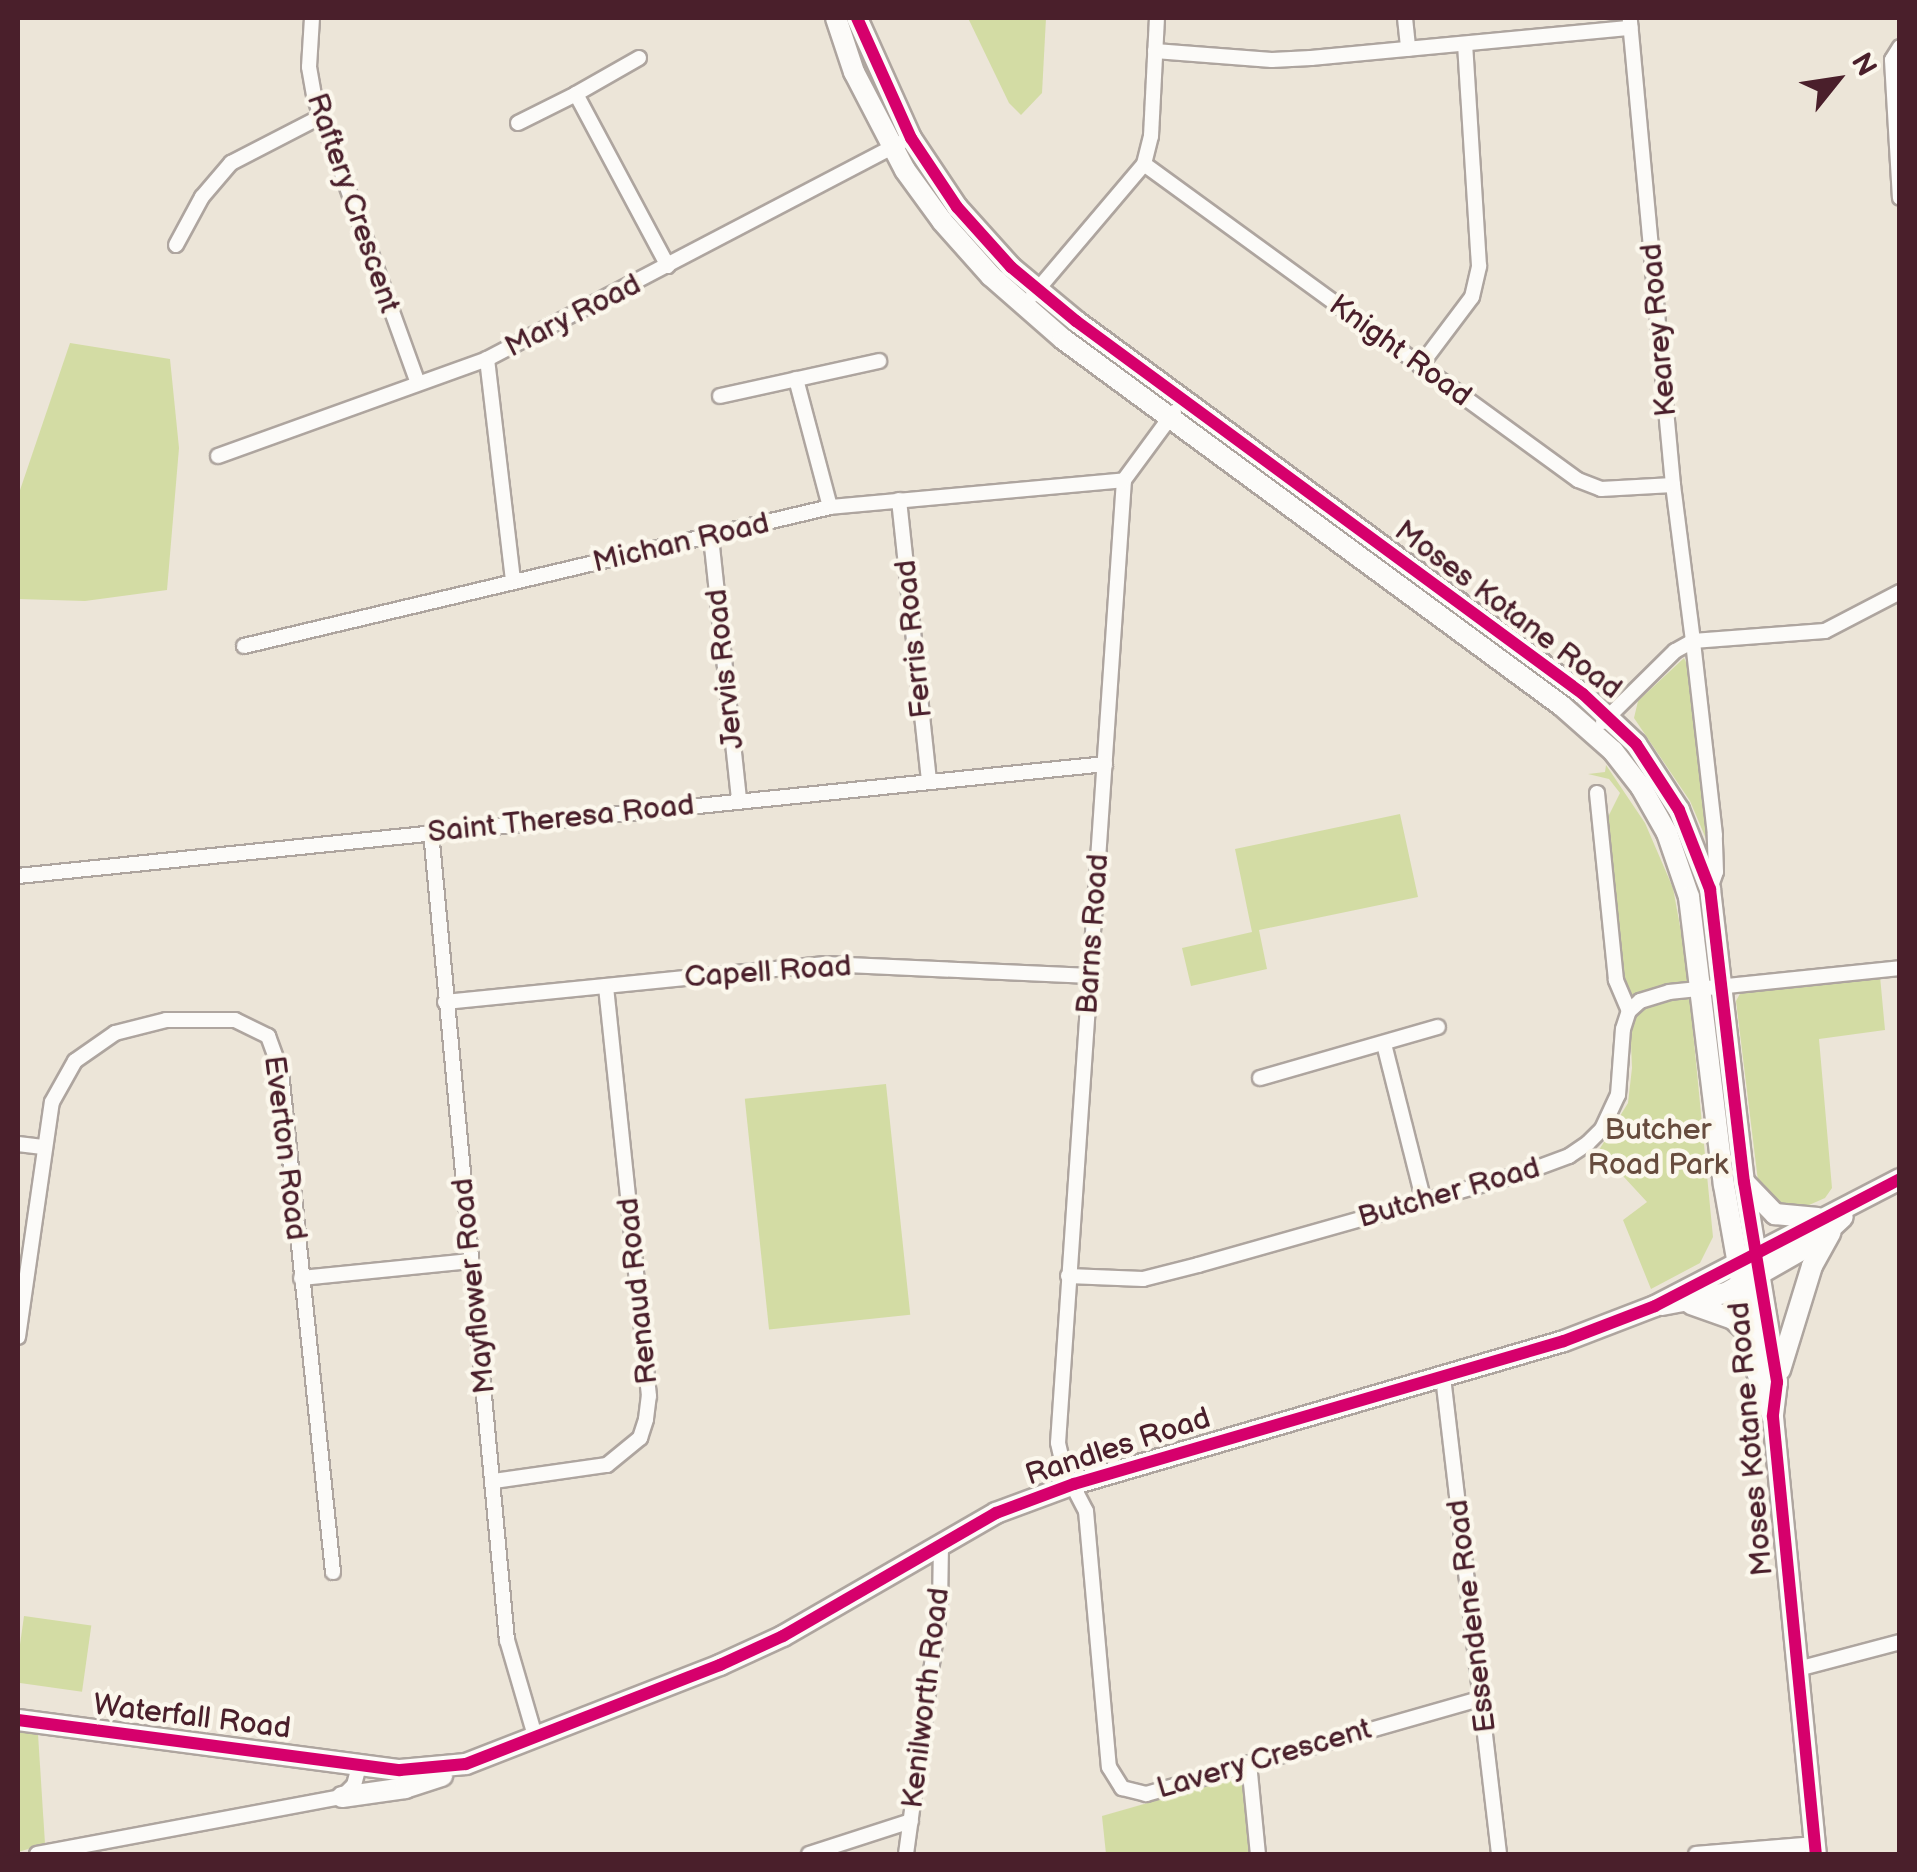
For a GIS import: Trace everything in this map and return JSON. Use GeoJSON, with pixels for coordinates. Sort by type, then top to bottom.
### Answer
{"type":"FeatureCollection","features":[{"type":"Feature","properties":{"kind":"street","name":"Raftery Crescent"},"geometry":{"type":"LineString","coordinates":[[312,18],[309,68],[320,116],[418,384]]}},
{"type":"Feature","properties":{"kind":"street","name":"Moses Kotane Road"},"geometry":{"type":"LineString","coordinates":[[836,18],[854,72],[902,143],[942,221],[1030,298],[1593,732],[1641,787],[1667,833],[1690,897],[1712,986],[1777,1382],[1773,1417],[1815,1849]]}},
{"type":"Feature","properties":{"kind":"street","name":"Moses Kotane Road"},"geometry":{"type":"LineString","coordinates":[[858,18],[902,143]]}},
{"type":"Feature","properties":{"kind":"street"},"geometry":{"type":"LineString","coordinates":[[1030,298],[1144,164],[1151,136],[1157,18]]}},
{"type":"Feature","properties":{"kind":"street"},"geometry":{"type":"LineString","coordinates":[[1405,18],[1408,49]]}},
{"type":"Feature","properties":{"kind":"street"},"geometry":{"type":"LineString","coordinates":[[1155,50],[1272,60],[1465,45],[1631,23]]}},
{"type":"Feature","properties":{"kind":"street","name":"Kearey Road"},"geometry":{"type":"LineString","coordinates":[[1631,23],[1674,485],[1715,835],[1716,872],[1710,889]]}},
{"type":"Feature","properties":{"kind":"street"},"geometry":{"type":"LineString","coordinates":[[1420,366],[1472,297],[1480,266],[1465,45]]}},
{"type":"Feature","properties":{"kind":"street"},"geometry":{"type":"LineString","coordinates":[[1900,47],[1892,60],[1900,198]]}},
{"type":"Feature","properties":{"kind":"street"},"geometry":{"type":"LineString","coordinates":[[518,123],[639,58]]}},
{"type":"Feature","properties":{"kind":"street"},"geometry":{"type":"LineString","coordinates":[[576,94],[668,266]]}},
{"type":"Feature","properties":{"kind":"street"},"geometry":{"type":"LineString","coordinates":[[176,246],[202,196],[230,164],[320,116]]}},
{"type":"Feature","properties":{"kind":"street","name":"Mary Road"},"geometry":{"type":"LineString","coordinates":[[218,456],[487,360],[902,143]]}},
{"type":"Feature","properties":{"kind":"street","name":"Knight Road"},"geometry":{"type":"LineString","coordinates":[[1144,164],[1578,480],[1614,489],[1674,485]]}},
{"type":"Feature","properties":{"kind":"street"},"geometry":{"type":"LineString","coordinates":[[487,360],[512,581]]}},
{"type":"Feature","properties":{"kind":"street"},"geometry":{"type":"LineString","coordinates":[[720,396],[880,361]]}},
{"type":"Feature","properties":{"kind":"street"},"geometry":{"type":"LineString","coordinates":[[796,379],[830,507]]}},
{"type":"Feature","properties":{"kind":"street"},"geometry":{"type":"LineString","coordinates":[[1124,480],[1176,408]]}},
{"type":"Feature","properties":{"kind":"street","name":"Moses Kotane Road"},"geometry":{"type":"LineString","coordinates":[[1176,408],[1609,715],[1669,791],[1710,889],[1712,986],[1737,1263],[1760,1386],[1773,1417]]}},
{"type":"Feature","properties":{"kind":"street","name":"Michan Road"},"geometry":{"type":"LineString","coordinates":[[244,646],[830,507],[1124,480]]}},
{"type":"Feature","properties":{"kind":"street","name":"Barns Road"},"geometry":{"type":"LineString","coordinates":[[1074,1484],[1058,1443],[1124,480]]}},
{"type":"Feature","properties":{"kind":"street","name":"Ferris Road"},"geometry":{"type":"LineString","coordinates":[[898,500],[930,779]]}},
{"type":"Feature","properties":{"kind":"street","name":"Jervis Road"},"geometry":{"type":"LineString","coordinates":[[711,538],[740,800]]}},
{"type":"Feature","properties":{"kind":"street"},"geometry":{"type":"LineString","coordinates":[[1593,732],[1675,651],[1693,642],[1825,631],[1900,592]]}},
{"type":"Feature","properties":{"kind":"street","name":"Saint Theresa Road"},"geometry":{"type":"LineString","coordinates":[[18,876],[1104,764]]}},
{"type":"Feature","properties":{"kind":"street","name":"Butcher Road"},"geometry":{"type":"LineString","coordinates":[[1068,1276],[1142,1279],[1424,1202],[1570,1156],[1595,1137],[1618,1095],[1623,1029],[1629,1011],[1612,958],[1597,793]]}},
{"type":"Feature","properties":{"kind":"street","name":"Mayflower Road"},"geometry":{"type":"LineString","coordinates":[[431,832],[507,1640],[535,1736]]}},
{"type":"Feature","properties":{"kind":"street","name":"Capell Road"},"geometry":{"type":"LineString","coordinates":[[446,1002],[825,964],[1091,976]]}},
{"type":"Feature","properties":{"kind":"street"},"geometry":{"type":"LineString","coordinates":[[1629,1011],[1657,994],[1900,968]]}},
{"type":"Feature","properties":{"kind":"street","name":"Renaud Road"},"geometry":{"type":"LineString","coordinates":[[494,1481],[607,1465],[626,1454],[640,1438],[646,1419],[649,1396],[606,986]]}},
{"type":"Feature","properties":{"kind":"street","name":"Everton Road"},"geometry":{"type":"LineString","coordinates":[[18,1337],[25,1224],[52,1102],[76,1062],[114,1033],[166,1020],[196,1018],[254,1026],[268,1036],[281,1072],[333,1572]]}},
{"type":"Feature","properties":{"kind":"street"},"geometry":{"type":"LineString","coordinates":[[1260,1078],[1438,1028]]}},
{"type":"Feature","properties":{"kind":"street"},"geometry":{"type":"LineString","coordinates":[[1384,1044],[1424,1202]]}},
{"type":"Feature","properties":{"kind":"street"},"geometry":{"type":"LineString","coordinates":[[18,1144],[42,1147]]}},
{"type":"Feature","properties":{"kind":"street","name":"Randles Road"},"geometry":{"type":"LineString","coordinates":[[1655,1306],[1690,1303],[1741,1285],[1900,1178]]}},
{"type":"Feature","properties":{"kind":"street"},"geometry":{"type":"LineString","coordinates":[[1744,1182],[1775,1214],[1830,1222],[1806,1284],[1777,1382]]}},
{"type":"Feature","properties":{"kind":"street","name":"Randles Road"},"geometry":{"type":"LineString","coordinates":[[360,1763],[418,1770],[466,1764],[783,1636],[996,1513],[1074,1484],[1556,1343],[1655,1306],[1757,1252],[1830,1222]]}},
{"type":"Feature","properties":{"kind":"street"},"geometry":{"type":"LineString","coordinates":[[301,1278],[471,1261]]}},
{"type":"Feature","properties":{"kind":"street"},"geometry":{"type":"LineString","coordinates":[[1690,1303],[1733,1320],[1750,1335]]}},
{"type":"Feature","properties":{"kind":"street","name":"Essendene Road"},"geometry":{"type":"LineString","coordinates":[[1442,1377],[1498,1854]]}},
{"type":"Feature","properties":{"kind":"street","name":"Lavery Crescent"},"geometry":{"type":"LineString","coordinates":[[1074,1484],[1086,1511],[1109,1767],[1114,1778],[1132,1793],[1146,1794],[1477,1700]]}},
{"type":"Feature","properties":{"kind":"street","name":"Kenilworth Road"},"geometry":{"type":"LineString","coordinates":[[906,1854],[940,1607],[941,1542]]}},
{"type":"Feature","properties":{"kind":"street"},"geometry":{"type":"LineString","coordinates":[[1798,1669],[1900,1642]]}},
{"type":"Feature","properties":{"kind":"street","name":"Waterfall Road"},"geometry":{"type":"LineString","coordinates":[[18,1720],[360,1763]]}},
{"type":"Feature","properties":{"kind":"street"},"geometry":{"type":"LineString","coordinates":[[342,1797],[354,1785],[360,1763]]}},
{"type":"Feature","properties":{"kind":"street"},"geometry":{"type":"LineString","coordinates":[[37,1854],[421,1783],[466,1764]]}},
{"type":"Feature","properties":{"kind":"street"},"geometry":{"type":"LineString","coordinates":[[1249,1764],[1258,1854]]}},
{"type":"Feature","properties":{"kind":"street"},"geometry":{"type":"LineString","coordinates":[[809,1854],[911,1821]]}},
{"type":"Feature","properties":{"kind":"street"},"geometry":{"type":"LineString","coordinates":[[1696,1854],[1815,1849]]}},
{"type":"Feature","properties":{"kind":"green space"},"geometry":{"type":"Polygon","coordinates":[[[968,18],[1046,18],[1042,93],[1021,115],[1009,103],[968,18]]]}},
{"type":"Feature","properties":{"kind":"green space"},"geometry":{"type":"Polygon","coordinates":[[[70,343],[170,359],[179,448],[167,590],[85,601],[18,599],[18,496],[70,343]]]}},
{"type":"Feature","properties":{"kind":"green space"},"geometry":{"type":"Polygon","coordinates":[[[1684,658],[1690,670],[1712,853],[1690,801],[1634,718],[1638,701],[1684,658]]]}},
{"type":"Feature","properties":{"kind":"green space","name":"Butcher Road Park"},"geometry":{"type":"Polygon","coordinates":[[[1606,765],[1645,823],[1673,888],[1686,959],[1713,1237],[1700,1263],[1651,1289],[1623,1220],[1647,1202],[1599,1150],[1628,1103],[1632,1068],[1629,994],[1623,985],[1606,821],[1620,793],[1609,779],[1588,774],[1605,772],[1606,765]]]}},
{"type":"Feature","properties":{"kind":"green space"},"geometry":{"type":"Polygon","coordinates":[[[1400,814],[1418,897],[1259,930],[1267,969],[1191,986],[1182,948],[1252,932],[1235,849],[1400,814]]]}},
{"type":"Feature","properties":{"kind":"green space"},"geometry":{"type":"Polygon","coordinates":[[[1880,976],[1885,1030],[1819,1039],[1832,1188],[1825,1198],[1809,1205],[1779,1205],[1758,1181],[1736,1001],[1742,990],[1880,976]]]}},
{"type":"Feature","properties":{"kind":"green space"},"geometry":{"type":"Polygon","coordinates":[[[886,1084],[910,1315],[769,1330],[745,1099],[886,1084]]]}},
{"type":"Feature","properties":{"kind":"green space"},"geometry":{"type":"Polygon","coordinates":[[[24,1616],[91,1625],[82,1692],[18,1683],[24,1616]]]}},
{"type":"Feature","properties":{"kind":"green space"},"geometry":{"type":"Polygon","coordinates":[[[18,1731],[38,1734],[45,1844],[18,1852],[18,1731]]]}},
{"type":"Feature","properties":{"kind":"green space"},"geometry":{"type":"Polygon","coordinates":[[[1242,1776],[1249,1854],[1106,1854],[1102,1816],[1242,1776]]]}},
{"type":"Feature","properties":{"kind":"cycle path"},"geometry":{"type":"LineString","coordinates":[[857,18],[911,138],[957,207],[1011,267],[1076,321],[1583,694],[1636,744],[1679,810],[1710,889],[1744,1182],[1777,1382],[1773,1417],[1816,1854]]}},
{"type":"Feature","properties":{"kind":"cycle path"},"geometry":{"type":"LineString","coordinates":[[18,1720],[400,1770],[466,1764],[720,1665],[783,1636],[996,1513],[1074,1484],[1564,1341],[1655,1306],[1900,1179]]}}]}
